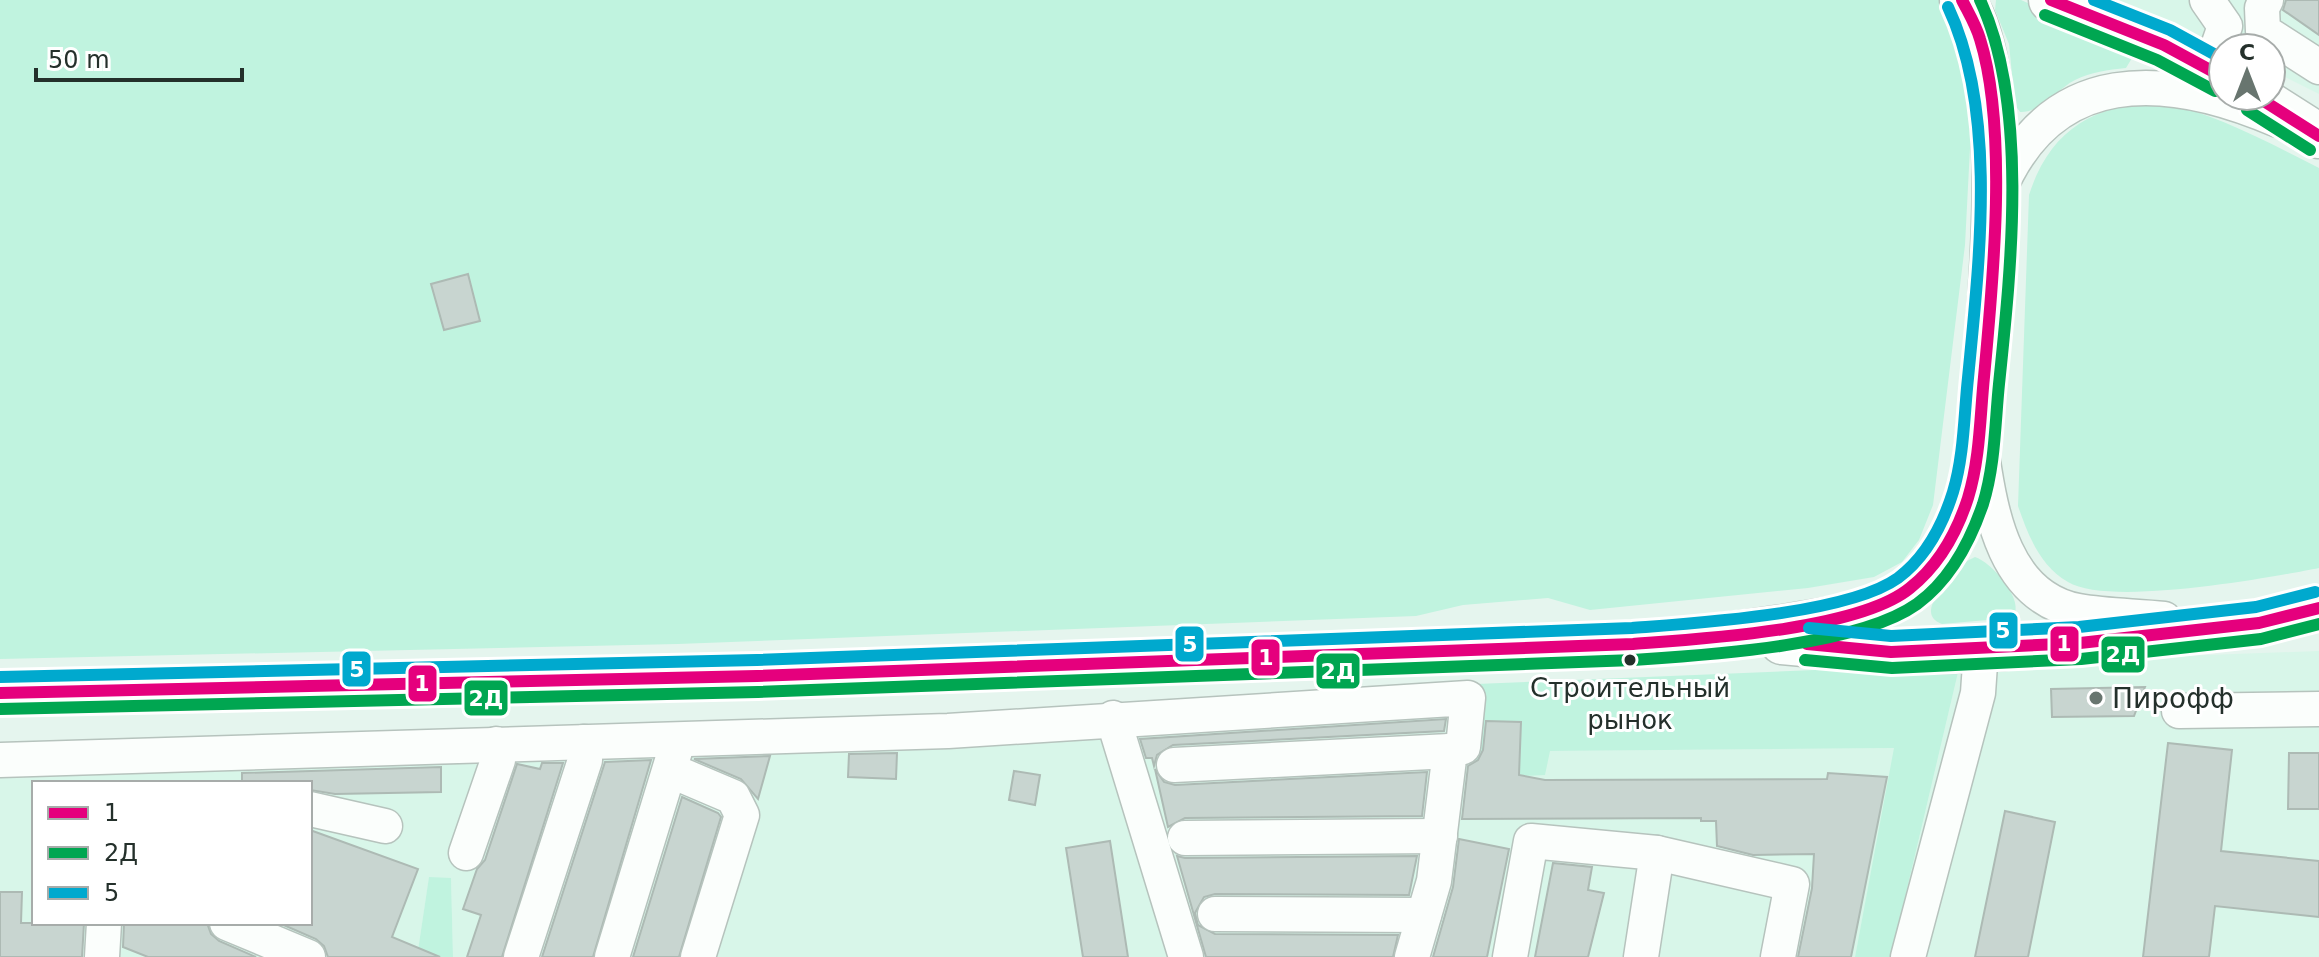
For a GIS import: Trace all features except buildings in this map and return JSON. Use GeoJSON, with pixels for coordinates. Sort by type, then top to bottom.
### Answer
{"type":"FeatureCollection","features":[{"type":"Feature","properties":{"kind":"main road"},"geometry":{"type":"LineString","coordinates":[[0,693],[757,676],[1633,644],[1731,637],[1868,611],[1898,597],[1922,578],[1940,557],[1966,508],[1978,426],[1996,198],[1987,71],[1981,39],[1962,0]]}},
{"type":"Feature","properties":{"kind":"main road"},"geometry":{"type":"LineString","coordinates":[[2051,0],[2164,45],[2207,68]]}},
{"type":"Feature","properties":{"kind":"main road"},"geometry":{"type":"LineString","coordinates":[[2281,112],[2319,137]]}},
{"type":"Feature","properties":{"kind":"main road"},"geometry":{"type":"LineString","coordinates":[[1731,637],[1891,652],[1981,650],[2080,643],[2238,624],[2319,608]]}},
{"type":"Feature","properties":{"kind":"street"},"geometry":{"type":"LineString","coordinates":[[2207,0],[2225,26],[2224,32]]}},
{"type":"Feature","properties":{"kind":"street"},"geometry":{"type":"LineString","coordinates":[[2266,0],[2262,8],[2263,31],[2319,67]]}},
{"type":"Feature","properties":{"kind":"street"},"geometry":{"type":"LineString","coordinates":[[1996,198],[2014,155],[2027,138],[2068,107],[2116,90],[2150,86],[2198,94],[2252,109],[2319,137]]}},
{"type":"Feature","properties":{"kind":"street"},"geometry":{"type":"LineString","coordinates":[[1978,426],[1999,540],[2016,570],[2041,593],[2075,610],[2238,624],[2319,627]]}},
{"type":"Feature","properties":{"kind":"street"},"geometry":{"type":"LineString","coordinates":[[1908,957],[1978,693],[1981,650]]}},
{"type":"Feature","properties":{"kind":"street"},"geometry":{"type":"LineString","coordinates":[[0,760],[584,742],[673,755],[1113,718],[1468,698],[1463,747],[1450,751],[1174,765]]}},
{"type":"Feature","properties":{"kind":"street"},"geometry":{"type":"LineString","coordinates":[[2179,711],[2319,709]]}},
{"type":"Feature","properties":{"kind":"street"},"geometry":{"type":"LineString","coordinates":[[1113,718],[1186,957]]}},
{"type":"Feature","properties":{"kind":"street"},"geometry":{"type":"LineString","coordinates":[[521,957],[585,760],[584,742]]}},
{"type":"Feature","properties":{"kind":"street"},"geometry":{"type":"LineString","coordinates":[[466,853],[498,760],[496,744]]}},
{"type":"Feature","properties":{"kind":"street"},"geometry":{"type":"LineString","coordinates":[[1412,957],[1434,881],[1450,751]]}},
{"type":"Feature","properties":{"kind":"street"},"geometry":{"type":"LineString","coordinates":[[612,957],[673,755]]}},
{"type":"Feature","properties":{"kind":"street"},"geometry":{"type":"LineString","coordinates":[[673,755],[733,797],[742,815],[698,957]]}},
{"type":"Feature","properties":{"kind":"street"},"geometry":{"type":"LineString","coordinates":[[312,809],[385,826]]}},
{"type":"Feature","properties":{"kind":"street"},"geometry":{"type":"LineString","coordinates":[[1185,838],[1440,836]]}},
{"type":"Feature","properties":{"kind":"street"},"geometry":{"type":"LineString","coordinates":[[1510,957],[1531,841],[1657,853],[1792,884],[1778,957]]}},
{"type":"Feature","properties":{"kind":"street"},"geometry":{"type":"LineString","coordinates":[[1641,957],[1657,853]]}},
{"type":"Feature","properties":{"kind":"street"},"geometry":{"type":"LineString","coordinates":[[1215,914],[1424,915]]}},
{"type":"Feature","properties":{"kind":"street"},"geometry":{"type":"LineString","coordinates":[[102,957],[104,925]]}},
{"type":"Feature","properties":{"kind":"street"},"geometry":{"type":"LineString","coordinates":[[232,925],[308,957]]}},
{"type":"Feature","properties":{"kind":"shaded area"},"geometry":{"type":"Polygon","coordinates":[[[0,0],[1940,0],[1957,21],[1973,90],[1965,245],[1933,505],[1919,540],[1902,562],[1874,577],[1808,588],[1590,610],[1548,598],[1463,605],[1416,616],[678,644],[0,659],[0,0]]]}},
{"type":"Feature","properties":{"kind":"shaded area"},"geometry":{"type":"Polygon","coordinates":[[[1996,0],[2021,0],[2128,47],[2132,58],[2126,68],[2081,77],[2035,109],[2020,112],[2015,105],[2009,44],[1995,10],[1996,0]]]}},
{"type":"Feature","properties":{"kind":"shaded area"},"geometry":{"type":"Polygon","coordinates":[[[2117,0],[2319,0],[2319,94],[2287,78],[2287,32],[2207,32],[2207,40],[2117,0]]]}},
{"type":"Feature","properties":{"kind":"shaded area"},"geometry":{"type":"Polygon","coordinates":[[[2158,101],[2220,121],[2319,168],[2319,568],[2190,588],[2117,592],[2089,589],[2068,582],[2043,559],[2018,506],[2029,195],[2049,154],[2077,126],[2113,109],[2158,101]]]}},
{"type":"Feature","properties":{"kind":"shaded area"},"geometry":{"type":"Polygon","coordinates":[[[1975,557],[1989,565],[2003,580],[2014,598],[2015,613],[2010,618],[1942,624],[1931,611],[1933,602],[1967,561],[1975,557]]]}},
{"type":"Feature","properties":{"kind":"shaded area"},"geometry":{"type":"Polygon","coordinates":[[[2319,651],[2319,957],[1891,957],[1960,664],[2319,651]]]}},
{"type":"Feature","properties":{"kind":"shaded area"},"geometry":{"type":"Polygon","coordinates":[[[1960,664],[1891,957],[1855,957],[1894,748],[1550,751],[1545,775],[1524,776],[1465,762],[1476,684],[1960,664]]]}},
{"type":"Feature","properties":{"kind":"shaded area"},"geometry":{"type":"Polygon","coordinates":[[[1476,684],[1549,751],[1895,748],[1855,957],[453,957],[451,878],[429,878],[417,957],[0,957],[0,768],[773,749],[1102,703],[1476,684]]]}},
{"type":"Feature","properties":{"kind":"shaded area"},"geometry":{"type":"Polygon","coordinates":[[[429,877],[451,878],[453,957],[417,957],[429,877]]]}},
{"type":"Feature","properties":{"kind":"transit line","name":"1"},"geometry":{"type":"LineString","coordinates":[[0,693],[757,676],[1633,644],[1778,630],[1855,614],[1910,588],[1930,569],[1958,523],[1975,468],[1991,297],[1996,160],[1989,75],[1978,34],[1962,0]]}},
{"type":"Feature","properties":{"kind":"transit line","name":"2Д"},"geometry":{"type":"LineString","coordinates":[[0,709],[758,692],[1634,660],[1781,646],[1858,630],[1917,604],[1939,584],[1958,559],[1972,532],[1987,490],[2008,290],[2012,188],[2011,137],[2005,88],[1995,42],[1980,0]]}},
{"type":"Feature","properties":{"kind":"transit line","name":"1"},"geometry":{"type":"LineString","coordinates":[[2051,0],[2164,45],[2207,68]]}},
{"type":"Feature","properties":{"kind":"transit line","name":"5"},"geometry":{"type":"LineString","coordinates":[[2094,0],[2170,30],[2207,50]]}},
{"type":"Feature","properties":{"kind":"transit line","name":"5"},"geometry":{"type":"LineString","coordinates":[[0,677],[757,660],[1632,628],[1771,615],[1844,600],[1875,590],[1908,570],[1932,539],[1953,492],[1962,450],[1977,286],[1981,189],[1974,94],[1964,49],[1948,7]]}},
{"type":"Feature","properties":{"kind":"transit line","name":"2Д"},"geometry":{"type":"LineString","coordinates":[[2045,15],[2157,60],[2207,87]]}},
{"type":"Feature","properties":{"kind":"transit line","name":"2Д"},"geometry":{"type":"LineString","coordinates":[[2250,112],[2310,150]]}},
{"type":"Feature","properties":{"kind":"transit line","name":"1"},"geometry":{"type":"LineString","coordinates":[[2281,112],[2319,136]]}},
{"type":"Feature","properties":{"kind":"transit line","name":"5"},"geometry":{"type":"LineString","coordinates":[[1809,628],[1891,636],[2079,627],[2256,607],[2315,592]]}},
{"type":"Feature","properties":{"kind":"transit line","name":"1"},"geometry":{"type":"LineString","coordinates":[[1807,644],[1891,652],[2080,643],[2259,623],[2319,608]]}},
{"type":"Feature","properties":{"kind":"transit line","name":"2Д"},"geometry":{"type":"LineString","coordinates":[[1805,660],[1892,668],[2081,659],[2261,639],[2319,624]]}},
{"type":"Feature","properties":{"kind":"place","name":"Строительный рынок"},"geometry":{"type":"Point","coordinates":[1630,660]}},
{"type":"Feature","properties":{"kind":"place","name":"Пирофф"},"geometry":{"type":"Point","coordinates":[2096,698]}}]}
